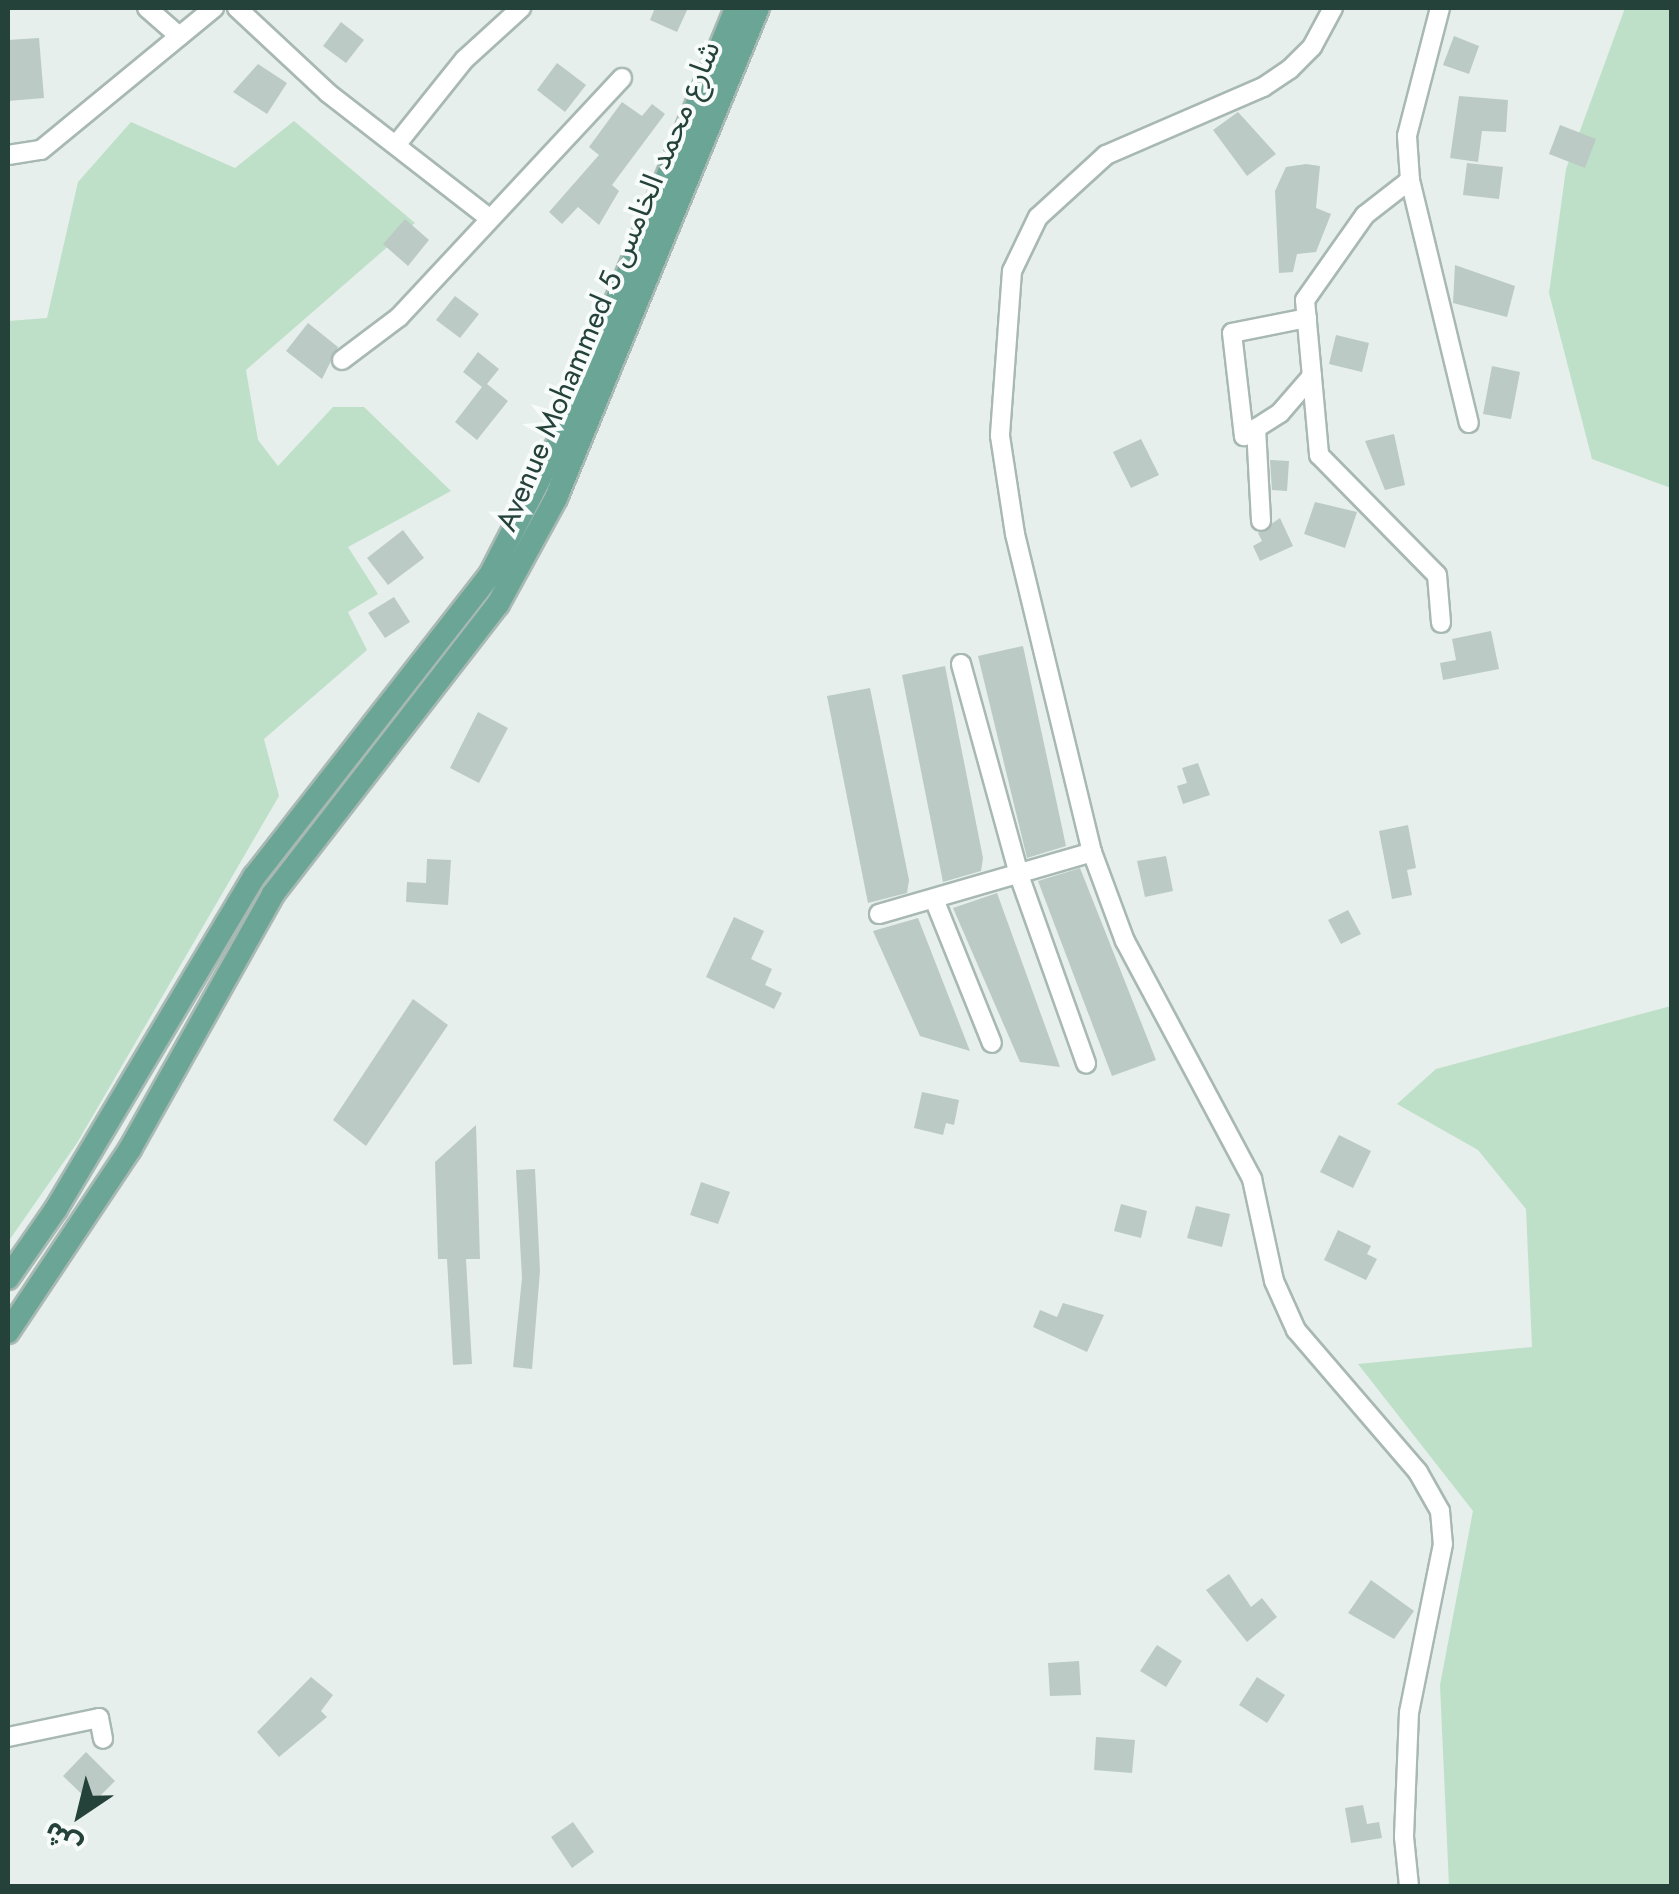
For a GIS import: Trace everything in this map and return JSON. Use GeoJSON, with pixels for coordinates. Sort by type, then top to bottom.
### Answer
{"type":"FeatureCollection","features":[{"type":"Feature","properties":{"kind":"main road","name":"Avenue Mohammed 5 شارع محمد الخامس"},"geometry":{"type":"LineString","coordinates":[[8,1278],[56,1209],[254,878],[451,631],[508,544],[557,445],[736,8]]}},
{"type":"Feature","properties":{"kind":"main road","name":"Avenue Mohammed 5 شارع محمد الخامس"},"geometry":{"type":"LineString","coordinates":[[8,1332],[130,1149],[273,894],[498,604],[556,498],[758,8]]}},
{"type":"Feature","properties":{"kind":"street"},"geometry":{"type":"LineString","coordinates":[[146,8],[179,36]]}},
{"type":"Feature","properties":{"kind":"street"},"geometry":{"type":"LineString","coordinates":[[8,156],[41,150],[214,8]]}},
{"type":"Feature","properties":{"kind":"street"},"geometry":{"type":"LineString","coordinates":[[237,8],[285,56],[488,217]]}},
{"type":"Feature","properties":{"kind":"street"},"geometry":{"type":"LineString","coordinates":[[396,145],[465,58],[521,8]]}},
{"type":"Feature","properties":{"kind":"street"},"geometry":{"type":"LineString","coordinates":[[1333,8],[1312,47],[1263,87],[1142,134],[1075,179],[1038,217],[1012,271],[1000,436],[1015,534],[1092,852],[1149,995],[1252,1179],[1282,1304],[1296,1330],[1418,1472],[1440,1510],[1443,1544],[1410,1712],[1404,1837],[1409,1886]]}},
{"type":"Feature","properties":{"kind":"street"},"geometry":{"type":"LineString","coordinates":[[1440,8],[1407,136],[1410,180],[1469,422]]}},
{"type":"Feature","properties":{"kind":"street"},"geometry":{"type":"LineString","coordinates":[[342,360],[399,316],[622,78]]}},
{"type":"Feature","properties":{"kind":"street"},"geometry":{"type":"LineString","coordinates":[[1410,180],[1365,215],[1306,300],[1307,318],[1319,455],[1438,575],[1442,623]]}},
{"type":"Feature","properties":{"kind":"street"},"geometry":{"type":"LineString","coordinates":[[1307,318],[1232,334],[1244,436],[1312,376]]}},
{"type":"Feature","properties":{"kind":"street"},"geometry":{"type":"LineString","coordinates":[[1256,428],[1261,521]]}},
{"type":"Feature","properties":{"kind":"street"},"geometry":{"type":"LineString","coordinates":[[961,664],[1019,875],[1086,1064]]}},
{"type":"Feature","properties":{"kind":"street"},"geometry":{"type":"LineString","coordinates":[[879,914],[1092,852]]}},
{"type":"Feature","properties":{"kind":"street"},"geometry":{"type":"LineString","coordinates":[[934,898],[992,1042]]}},
{"type":"Feature","properties":{"kind":"street"},"geometry":{"type":"LineString","coordinates":[[8,1737],[99,1718],[104,1739]]}},
{"type":"Feature","properties":{"kind":"green space"},"geometry":{"type":"Polygon","coordinates":[[[1625,8],[1671,8],[1671,488],[1592,459],[1549,293],[1566,169],[1625,8]]]}},
{"type":"Feature","properties":{"kind":"green space"},"geometry":{"type":"Polygon","coordinates":[[[294,121],[415,223],[246,370],[258,440],[278,466],[333,407],[364,407],[451,491],[348,547],[378,594],[348,612],[367,650],[264,739],[279,796],[77,1143],[8,1242],[8,321],[47,318],[78,182],[131,122],[235,168],[294,121]]]}},
{"type":"Feature","properties":{"kind":"green space"},"geometry":{"type":"Polygon","coordinates":[[[1671,1006],[1671,1886],[1449,1886],[1440,1685],[1473,1511],[1358,1364],[1532,1347],[1526,1209],[1478,1150],[1397,1104],[1436,1069],[1671,1006]]]}},
{"type":"Feature","properties":{"kind":"building"},"geometry":{"type":"Polygon","coordinates":[[[655,8],[688,8],[677,32],[650,20],[655,8]]]}},
{"type":"Feature","properties":{"kind":"building"},"geometry":{"type":"Polygon","coordinates":[[[341,22],[364,40],[346,63],[323,46],[341,22]]]}},
{"type":"Feature","properties":{"kind":"building"},"geometry":{"type":"Polygon","coordinates":[[[1454,36],[1479,46],[1469,74],[1443,65],[1454,36]]]}},
{"type":"Feature","properties":{"kind":"building"},"geometry":{"type":"Polygon","coordinates":[[[39,38],[44,98],[8,101],[8,40],[39,38]]]}},
{"type":"Feature","properties":{"kind":"building"},"geometry":{"type":"Polygon","coordinates":[[[557,63],[586,85],[565,112],[537,90],[557,63]]]}},
{"type":"Feature","properties":{"kind":"building"},"geometry":{"type":"Polygon","coordinates":[[[258,64],[287,83],[267,114],[233,92],[258,64]]]}},
{"type":"Feature","properties":{"kind":"building"},"geometry":{"type":"Polygon","coordinates":[[[1459,96],[1508,100],[1506,132],[1482,131],[1478,162],[1450,158],[1459,96]]]}},
{"type":"Feature","properties":{"kind":"building"},"geometry":{"type":"Polygon","coordinates":[[[622,102],[642,116],[652,104],[665,114],[612,185],[619,191],[599,225],[578,207],[562,224],[549,212],[599,155],[589,147],[622,102]]]}},
{"type":"Feature","properties":{"kind":"building"},"geometry":{"type":"Polygon","coordinates":[[[1238,112],[1276,154],[1247,176],[1213,130],[1238,112]]]}},
{"type":"Feature","properties":{"kind":"building"},"geometry":{"type":"Polygon","coordinates":[[[1560,125],[1596,139],[1585,168],[1549,154],[1560,125]]]}},
{"type":"Feature","properties":{"kind":"building"},"geometry":{"type":"Polygon","coordinates":[[[1467,163],[1503,167],[1499,199],[1463,195],[1467,163]]]}},
{"type":"Feature","properties":{"kind":"building"},"geometry":{"type":"Polygon","coordinates":[[[1320,166],[1316,208],[1331,214],[1316,252],[1297,254],[1293,272],[1279,273],[1275,191],[1286,167],[1320,166]]]}},
{"type":"Feature","properties":{"kind":"building"},"geometry":{"type":"Polygon","coordinates":[[[405,219],[429,240],[408,266],[383,244],[405,219]]]}},
{"type":"Feature","properties":{"kind":"building"},"geometry":{"type":"Polygon","coordinates":[[[1455,265],[1515,286],[1507,317],[1453,303],[1455,265]]]}},
{"type":"Feature","properties":{"kind":"building"},"geometry":{"type":"Polygon","coordinates":[[[455,296],[479,314],[460,338],[436,320],[455,296]]]}},
{"type":"Feature","properties":{"kind":"building"},"geometry":{"type":"Polygon","coordinates":[[[308,323],[338,347],[322,379],[286,351],[308,323]]]}},
{"type":"Feature","properties":{"kind":"building"},"geometry":{"type":"Polygon","coordinates":[[[1336,335],[1369,343],[1362,372],[1329,364],[1336,335]]]}},
{"type":"Feature","properties":{"kind":"building"},"geometry":{"type":"Polygon","coordinates":[[[478,352],[499,369],[487,384],[508,401],[477,440],[455,422],[482,387],[463,372],[478,352]]]}},
{"type":"Feature","properties":{"kind":"building"},"geometry":{"type":"Polygon","coordinates":[[[1492,366],[1520,372],[1511,419],[1483,414],[1492,366]]]}},
{"type":"Feature","properties":{"kind":"building"},"geometry":{"type":"Polygon","coordinates":[[[1394,434],[1405,485],[1385,490],[1365,441],[1394,434]]]}},
{"type":"Feature","properties":{"kind":"building"},"geometry":{"type":"Polygon","coordinates":[[[1141,439],[1159,475],[1131,488],[1113,452],[1141,439]]]}},
{"type":"Feature","properties":{"kind":"building"},"geometry":{"type":"Polygon","coordinates":[[[1270,460],[1289,461],[1287,491],[1272,490],[1270,460]]]}},
{"type":"Feature","properties":{"kind":"building"},"geometry":{"type":"Polygon","coordinates":[[[1315,502],[1357,512],[1345,548],[1304,534],[1315,502]]]}},
{"type":"Feature","properties":{"kind":"building"},"geometry":{"type":"Polygon","coordinates":[[[1280,518],[1293,546],[1260,561],[1253,546],[1262,541],[1258,533],[1280,518]]]}},
{"type":"Feature","properties":{"kind":"building"},"geometry":{"type":"Polygon","coordinates":[[[403,530],[424,558],[388,585],[367,558],[403,530]]]}},
{"type":"Feature","properties":{"kind":"building"},"geometry":{"type":"Polygon","coordinates":[[[394,597],[410,622],[385,638],[368,613],[394,597]]]}},
{"type":"Feature","properties":{"kind":"building"},"geometry":{"type":"Polygon","coordinates":[[[1491,631],[1499,669],[1443,680],[1440,663],[1456,660],[1452,639],[1491,631]]]}},
{"type":"Feature","properties":{"kind":"building"},"geometry":{"type":"Polygon","coordinates":[[[1023,646],[1066,846],[1027,858],[978,656],[1023,646]]]}},
{"type":"Feature","properties":{"kind":"building"},"geometry":{"type":"Polygon","coordinates":[[[945,666],[983,858],[981,871],[943,882],[902,675],[945,666]]]}},
{"type":"Feature","properties":{"kind":"building"},"geometry":{"type":"Polygon","coordinates":[[[870,688],[909,880],[907,893],[868,903],[827,696],[870,688]]]}},
{"type":"Feature","properties":{"kind":"building"},"geometry":{"type":"Polygon","coordinates":[[[478,712],[508,728],[479,783],[450,768],[478,712]]]}},
{"type":"Feature","properties":{"kind":"building"},"geometry":{"type":"Polygon","coordinates":[[[1198,763],[1210,795],[1183,804],[1177,786],[1187,783],[1182,768],[1198,763]]]}},
{"type":"Feature","properties":{"kind":"building"},"geometry":{"type":"Polygon","coordinates":[[[1408,825],[1416,868],[1407,870],[1412,895],[1392,899],[1379,831],[1408,825]]]}},
{"type":"Feature","properties":{"kind":"building"},"geometry":{"type":"Polygon","coordinates":[[[1166,856],[1173,891],[1145,897],[1137,861],[1166,856]]]}},
{"type":"Feature","properties":{"kind":"building"},"geometry":{"type":"Polygon","coordinates":[[[427,859],[451,860],[448,905],[406,902],[407,882],[426,883],[427,859]]]}},
{"type":"Feature","properties":{"kind":"building"},"geometry":{"type":"Polygon","coordinates":[[[1080,868],[1156,1060],[1112,1076],[1038,881],[1080,868]]]}},
{"type":"Feature","properties":{"kind":"building"},"geometry":{"type":"Polygon","coordinates":[[[997,893],[1060,1067],[1020,1062],[953,908],[997,893]]]}},
{"type":"Feature","properties":{"kind":"building"},"geometry":{"type":"Polygon","coordinates":[[[1348,910],[1361,934],[1341,944],[1328,920],[1348,910]]]}},
{"type":"Feature","properties":{"kind":"building"},"geometry":{"type":"Polygon","coordinates":[[[734,917],[764,931],[751,959],[772,969],[765,985],[782,993],[774,1009],[706,977],[734,917]]]}},
{"type":"Feature","properties":{"kind":"building"},"geometry":{"type":"Polygon","coordinates":[[[918,918],[970,1051],[920,1036],[873,931],[918,918]]]}},
{"type":"Feature","properties":{"kind":"building"},"geometry":{"type":"Polygon","coordinates":[[[413,999],[448,1025],[366,1146],[333,1120],[413,999]]]}},
{"type":"Feature","properties":{"kind":"building"},"geometry":{"type":"Polygon","coordinates":[[[922,1092],[959,1100],[954,1125],[946,1123],[943,1135],[914,1128],[922,1092]]]}},
{"type":"Feature","properties":{"kind":"building"},"geometry":{"type":"Polygon","coordinates":[[[476,1125],[480,1259],[466,1259],[472,1364],[453,1365],[447,1259],[438,1259],[435,1162],[476,1125]]]}},
{"type":"Feature","properties":{"kind":"building"},"geometry":{"type":"Polygon","coordinates":[[[1339,1135],[1371,1151],[1353,1188],[1320,1172],[1339,1135]]]}},
{"type":"Feature","properties":{"kind":"building"},"geometry":{"type":"Polygon","coordinates":[[[535,1169],[540,1271],[532,1369],[513,1367],[522,1278],[516,1170],[535,1169]]]}},
{"type":"Feature","properties":{"kind":"building"},"geometry":{"type":"Polygon","coordinates":[[[701,1182],[730,1192],[718,1224],[690,1215],[701,1182]]]}},
{"type":"Feature","properties":{"kind":"building"},"geometry":{"type":"Polygon","coordinates":[[[1121,1204],[1147,1211],[1141,1238],[1114,1231],[1121,1204]]]}},
{"type":"Feature","properties":{"kind":"building"},"geometry":{"type":"Polygon","coordinates":[[[1196,1206],[1230,1214],[1222,1247],[1187,1238],[1196,1206]]]}},
{"type":"Feature","properties":{"kind":"building"},"geometry":{"type":"Polygon","coordinates":[[[1338,1230],[1371,1246],[1367,1254],[1377,1259],[1366,1280],[1324,1260],[1338,1230]]]}},
{"type":"Feature","properties":{"kind":"building"},"geometry":{"type":"Polygon","coordinates":[[[1063,1303],[1104,1315],[1087,1352],[1033,1327],[1040,1310],[1057,1317],[1063,1303]]]}},
{"type":"Feature","properties":{"kind":"building"},"geometry":{"type":"Polygon","coordinates":[[[1229,1574],[1251,1607],[1262,1598],[1277,1617],[1247,1642],[1206,1590],[1229,1574]]]}},
{"type":"Feature","properties":{"kind":"building"},"geometry":{"type":"Polygon","coordinates":[[[1371,1580],[1414,1611],[1394,1639],[1348,1613],[1371,1580]]]}},
{"type":"Feature","properties":{"kind":"building"},"geometry":{"type":"Polygon","coordinates":[[[1157,1645],[1182,1661],[1166,1687],[1140,1671],[1157,1645]]]}},
{"type":"Feature","properties":{"kind":"building"},"geometry":{"type":"Polygon","coordinates":[[[1079,1661],[1081,1695],[1050,1696],[1048,1663],[1079,1661]]]}},
{"type":"Feature","properties":{"kind":"building"},"geometry":{"type":"Polygon","coordinates":[[[311,1677],[333,1695],[321,1711],[327,1717],[279,1757],[257,1732],[311,1677]]]}},
{"type":"Feature","properties":{"kind":"building"},"geometry":{"type":"Polygon","coordinates":[[[1257,1677],[1285,1695],[1267,1723],[1239,1705],[1257,1677]]]}},
{"type":"Feature","properties":{"kind":"building"},"geometry":{"type":"Polygon","coordinates":[[[1096,1737],[1135,1740],[1132,1773],[1094,1770],[1096,1737]]]}},
{"type":"Feature","properties":{"kind":"building"},"geometry":{"type":"Polygon","coordinates":[[[86,1752],[115,1781],[92,1804],[63,1776],[86,1752]]]}},
{"type":"Feature","properties":{"kind":"building"},"geometry":{"type":"Polygon","coordinates":[[[1363,1805],[1367,1824],[1379,1822],[1382,1838],[1351,1843],[1345,1808],[1363,1805]]]}},
{"type":"Feature","properties":{"kind":"building"},"geometry":{"type":"Polygon","coordinates":[[[573,1822],[594,1852],[572,1868],[551,1837],[573,1822]]]}}]}
